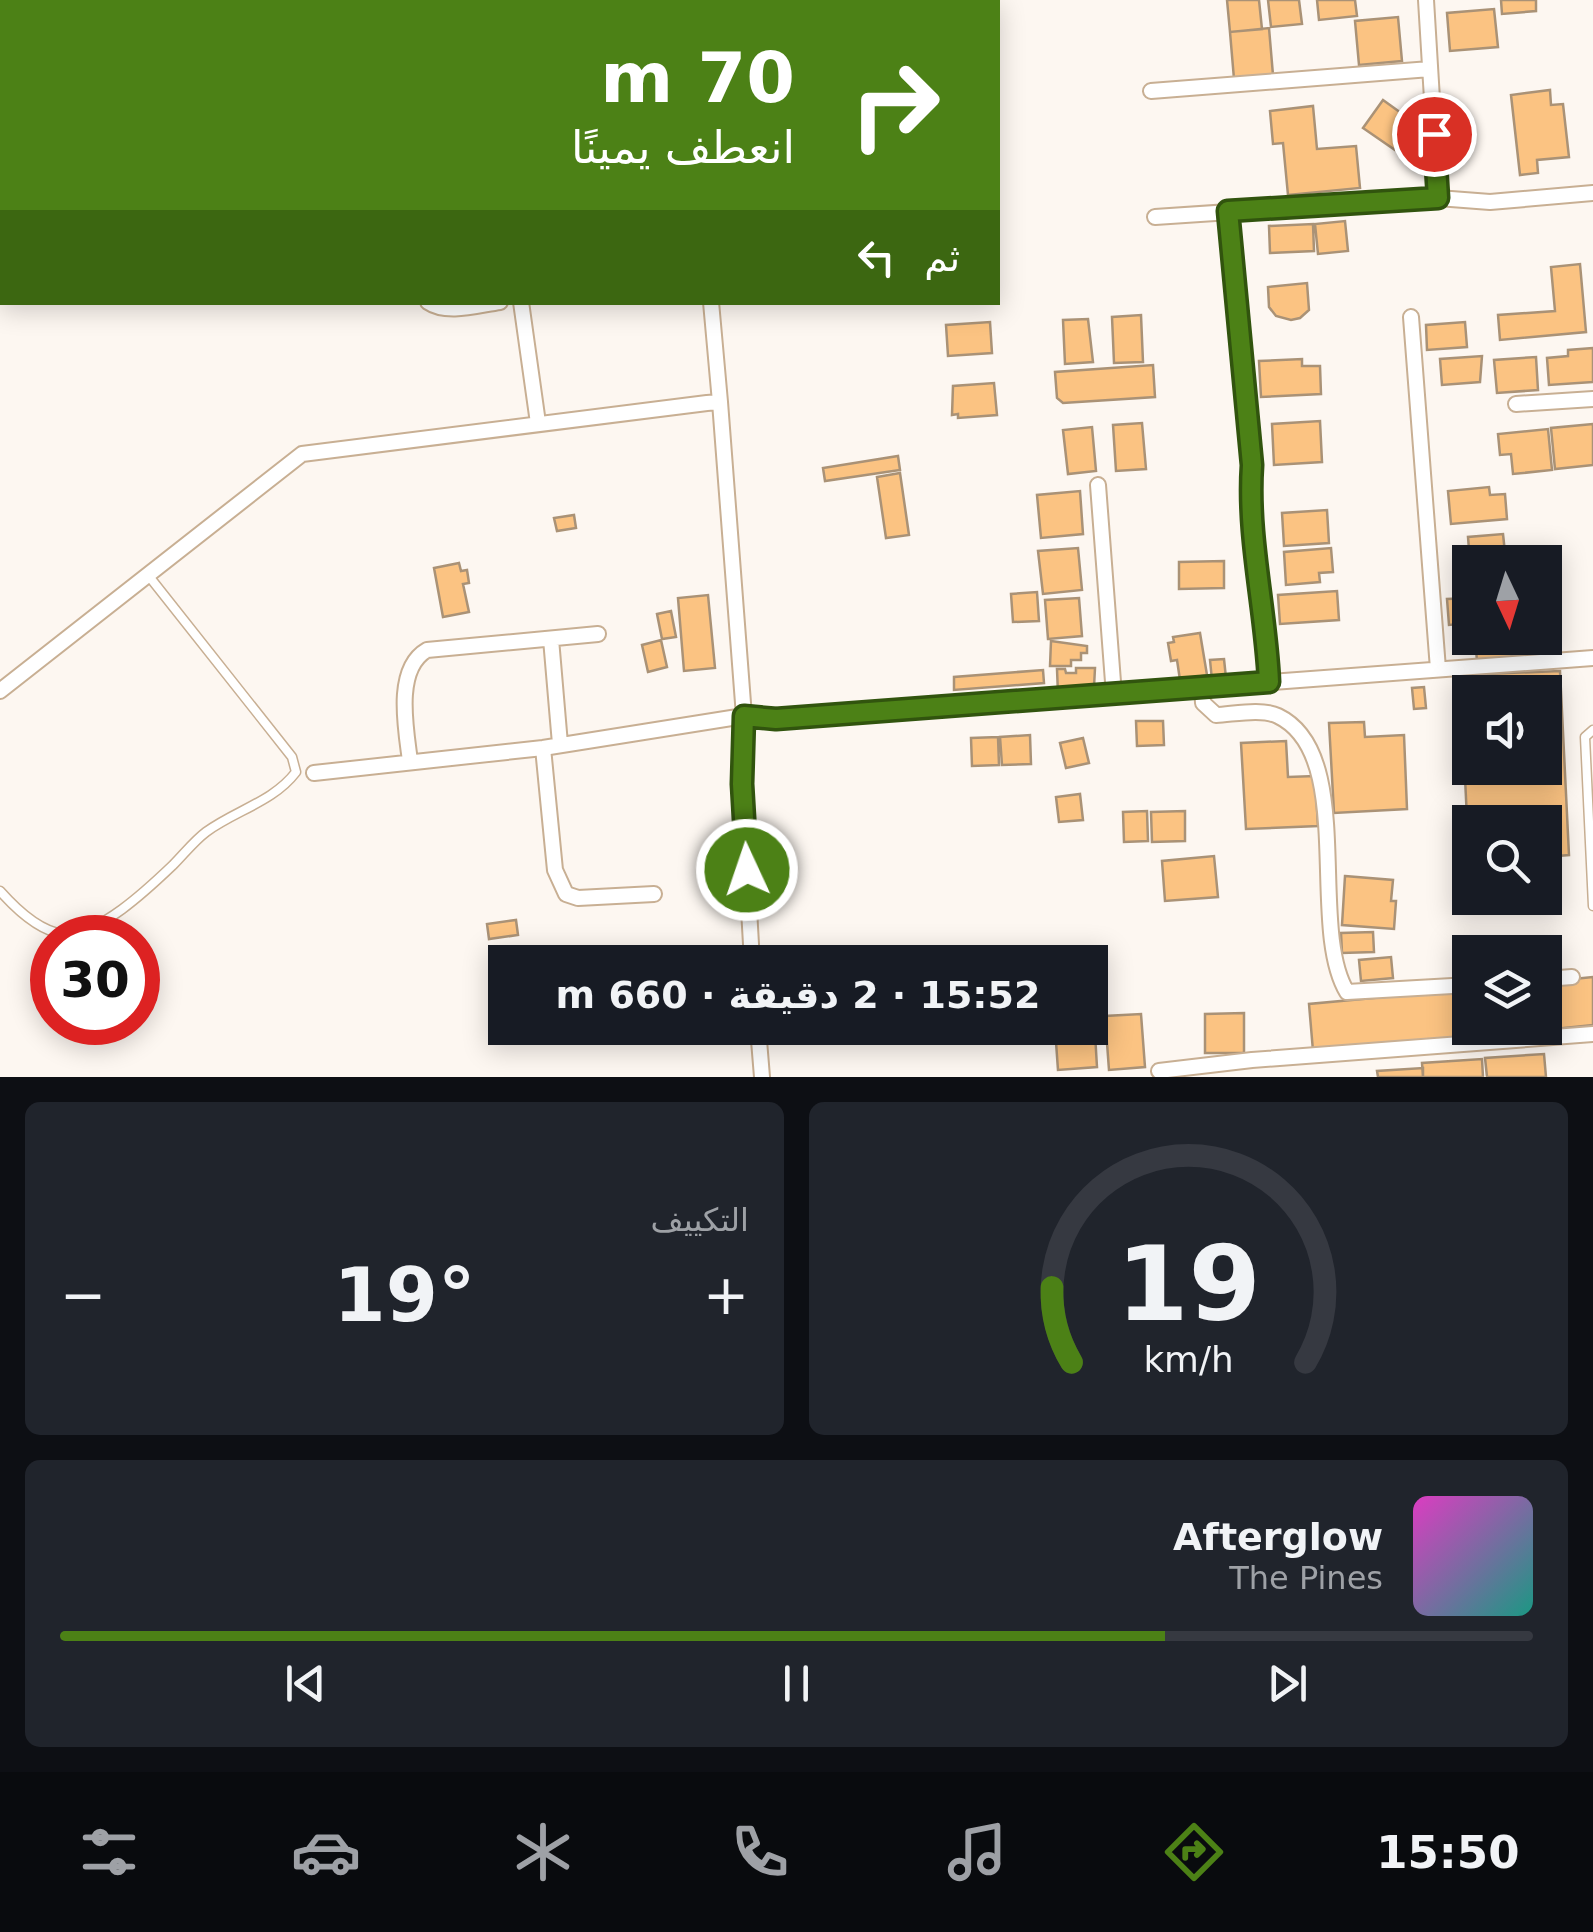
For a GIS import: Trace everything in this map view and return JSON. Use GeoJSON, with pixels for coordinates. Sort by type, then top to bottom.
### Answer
{"type":"FeatureCollection","features":[{"type":"Feature","properties":{"kind":"street"},"geometry":{"type":"LineString","coordinates":[[1426,0],[1438,198]]}},
{"type":"Feature","properties":{"kind":"street"},"geometry":{"type":"LineString","coordinates":[[1152,91],[1430,69]]}},
{"type":"Feature","properties":{"kind":"street"},"geometry":{"type":"LineString","coordinates":[[1154,216],[1438,198],[1490,202],[1593,193]]}},
{"type":"Feature","properties":{"kind":"street"},"geometry":{"type":"LineString","coordinates":[[1228,211],[1269,682]]}},
{"type":"Feature","properties":{"kind":"street"},"geometry":{"type":"LineString","coordinates":[[432,305],[474,305]]}},
{"type":"Feature","properties":{"kind":"street"},"geometry":{"type":"LineString","coordinates":[[521,305],[538,423]]}},
{"type":"Feature","properties":{"kind":"street"},"geometry":{"type":"LineString","coordinates":[[712,305],[744,716],[742,784],[751,945]]}},
{"type":"Feature","properties":{"kind":"street"},"geometry":{"type":"LineString","coordinates":[[1411,317],[1438,668]]}},
{"type":"Feature","properties":{"kind":"street"},"geometry":{"type":"LineString","coordinates":[[1516,404],[1593,399]]}},
{"type":"Feature","properties":{"kind":"street"},"geometry":{"type":"LineString","coordinates":[[0,691],[302,454],[720,402]]}},
{"type":"Feature","properties":{"kind":"street"},"geometry":{"type":"LineString","coordinates":[[1098,485],[1114,695]]}},
{"type":"Feature","properties":{"kind":"street"},"geometry":{"type":"LineString","coordinates":[[410,761],[405,699],[417,656],[427,650],[598,634]]}},
{"type":"Feature","properties":{"kind":"street"},"geometry":{"type":"LineString","coordinates":[[552,638],[560,744]]}},
{"type":"Feature","properties":{"kind":"street"},"geometry":{"type":"LineString","coordinates":[[314,773],[542,748],[744,716],[776,719],[1593,658]]}},
{"type":"Feature","properties":{"kind":"street"},"geometry":{"type":"LineString","coordinates":[[1202,688],[1203,703],[1216,715],[1278,716],[1291,725],[1313,760],[1321,782],[1325,818],[1334,962],[1347,992],[1452,986]]}},
{"type":"Feature","properties":{"kind":"street"},"geometry":{"type":"LineString","coordinates":[[542,748],[556,870],[566,894],[578,898],[654,894]]}},
{"type":"Feature","properties":{"kind":"street"},"geometry":{"type":"LineString","coordinates":[[1562,977],[1572,977]]}},
{"type":"Feature","properties":{"kind":"street"},"geometry":{"type":"LineString","coordinates":[[1159,1071],[1252,1060],[1593,1034]]}},
{"type":"Feature","properties":{"kind":"street"},"geometry":{"type":"LineString","coordinates":[[759,1045],[762,1077]]}},
{"type":"Feature","properties":{"kind":"lane"},"geometry":{"type":"LineString","coordinates":[[0,891],[43,928],[67,934],[89,927],[118,913],[150,887],[205,832],[283,788],[296,772],[292,757],[148,575]]}},
{"type":"Feature","properties":{"kind":"lane"},"geometry":{"type":"LineString","coordinates":[[1593,730],[1584,737],[1593,906]]}},
{"type":"Feature","properties":{"kind":"building"},"geometry":{"type":"Polygon","coordinates":[[[1227,0],[1259,0],[1262,29],[1230,32],[1227,0]]]}},
{"type":"Feature","properties":{"kind":"building"},"geometry":{"type":"Polygon","coordinates":[[[1268,0],[1299,0],[1302,24],[1271,27],[1268,0]]]}},
{"type":"Feature","properties":{"kind":"building"},"geometry":{"type":"Polygon","coordinates":[[[1317,0],[1355,0],[1357,16],[1319,20],[1317,0]]]}},
{"type":"Feature","properties":{"kind":"building"},"geometry":{"type":"Polygon","coordinates":[[[1501,0],[1536,0],[1536,11],[1502,14],[1501,0]]]}},
{"type":"Feature","properties":{"kind":"building"},"geometry":{"type":"Polygon","coordinates":[[[1494,9],[1498,47],[1450,51],[1447,13],[1494,9]]]}},
{"type":"Feature","properties":{"kind":"building"},"geometry":{"type":"Polygon","coordinates":[[[1398,17],[1402,61],[1359,65],[1355,21],[1398,17]]]}},
{"type":"Feature","properties":{"kind":"building"},"geometry":{"type":"Polygon","coordinates":[[[1269,28],[1273,75],[1234,79],[1230,32],[1269,28]]]}},
{"type":"Feature","properties":{"kind":"building"},"geometry":{"type":"Polygon","coordinates":[[[1550,90],[1551,105],[1563,104],[1569,157],[1537,160],[1538,173],[1520,175],[1511,95],[1550,90]]]}},
{"type":"Feature","properties":{"kind":"building"},"geometry":{"type":"Polygon","coordinates":[[[1383,100],[1415,123],[1395,150],[1363,128],[1383,100]]]}},
{"type":"Feature","properties":{"kind":"building"},"geometry":{"type":"Polygon","coordinates":[[[1313,106],[1317,149],[1356,146],[1360,188],[1288,195],[1283,143],[1273,144],[1270,111],[1313,106]]]}},
{"type":"Feature","properties":{"kind":"building"},"geometry":{"type":"Polygon","coordinates":[[[1345,221],[1348,251],[1318,254],[1315,224],[1345,221]]]}},
{"type":"Feature","properties":{"kind":"building"},"geometry":{"type":"Polygon","coordinates":[[[1313,224],[1314,251],[1270,253],[1269,226],[1313,224]]]}},
{"type":"Feature","properties":{"kind":"building"},"geometry":{"type":"Polygon","coordinates":[[[1580,264],[1586,332],[1500,340],[1498,315],[1555,311],[1551,267],[1580,264]]]}},
{"type":"Feature","properties":{"kind":"building"},"geometry":{"type":"Polygon","coordinates":[[[1307,283],[1309,310],[1291,320],[1276,316],[1269,307],[1268,287],[1307,283]]]}},
{"type":"Feature","properties":{"kind":"building"},"geometry":{"type":"Polygon","coordinates":[[[1141,315],[1143,362],[1114,363],[1112,317],[1141,315]]]}},
{"type":"Feature","properties":{"kind":"building"},"geometry":{"type":"Polygon","coordinates":[[[1088,319],[1093,362],[1065,364],[1063,320],[1088,319]]]}},
{"type":"Feature","properties":{"kind":"building"},"geometry":{"type":"Polygon","coordinates":[[[990,322],[992,353],[948,356],[946,325],[990,322]]]}},
{"type":"Feature","properties":{"kind":"building"},"geometry":{"type":"Polygon","coordinates":[[[1465,322],[1467,347],[1427,350],[1426,325],[1465,322]]]}},
{"type":"Feature","properties":{"kind":"building"},"geometry":{"type":"Polygon","coordinates":[[[1593,348],[1593,382],[1549,385],[1547,358],[1568,356],[1568,350],[1593,348]]]}},
{"type":"Feature","properties":{"kind":"building"},"geometry":{"type":"Polygon","coordinates":[[[1482,356],[1480,382],[1442,385],[1440,359],[1482,356]]]}},
{"type":"Feature","properties":{"kind":"building"},"geometry":{"type":"Polygon","coordinates":[[[1536,357],[1538,390],[1497,393],[1494,360],[1536,357]]]}},
{"type":"Feature","properties":{"kind":"building"},"geometry":{"type":"Polygon","coordinates":[[[1302,359],[1302,366],[1320,366],[1321,394],[1261,397],[1259,361],[1302,359]]]}},
{"type":"Feature","properties":{"kind":"building"},"geometry":{"type":"Polygon","coordinates":[[[1153,365],[1155,397],[1063,403],[1057,398],[1055,372],[1153,365]]]}},
{"type":"Feature","properties":{"kind":"building"},"geometry":{"type":"Polygon","coordinates":[[[994,383],[997,415],[952,415],[953,386],[994,383]]]}},
{"type":"Feature","properties":{"kind":"building"},"geometry":{"type":"Polygon","coordinates":[[[1320,421],[1322,462],[1274,465],[1272,424],[1320,421]]]}},
{"type":"Feature","properties":{"kind":"building"},"geometry":{"type":"Polygon","coordinates":[[[1142,423],[1146,469],[1116,471],[1113,425],[1142,423]]]}},
{"type":"Feature","properties":{"kind":"building"},"geometry":{"type":"Polygon","coordinates":[[[1593,424],[1593,465],[1555,469],[1551,428],[1593,424]]]}},
{"type":"Feature","properties":{"kind":"building"},"geometry":{"type":"Polygon","coordinates":[[[1092,427],[1096,471],[1068,474],[1063,430],[1092,427]]]}},
{"type":"Feature","properties":{"kind":"building"},"geometry":{"type":"Polygon","coordinates":[[[1548,429],[1552,470],[1513,474],[1511,454],[1500,455],[1498,434],[1548,429]]]}},
{"type":"Feature","properties":{"kind":"building"},"geometry":{"type":"Polygon","coordinates":[[[898,456],[900,470],[825,481],[823,468],[898,456]]]}},
{"type":"Feature","properties":{"kind":"building"},"geometry":{"type":"Polygon","coordinates":[[[900,473],[909,535],[886,538],[877,477],[900,473]]]}},
{"type":"Feature","properties":{"kind":"building"},"geometry":{"type":"Polygon","coordinates":[[[1489,487],[1490,495],[1505,494],[1507,519],[1451,524],[1448,491],[1489,487]]]}},
{"type":"Feature","properties":{"kind":"building"},"geometry":{"type":"Polygon","coordinates":[[[1080,491],[1083,534],[1041,538],[1037,495],[1080,491]]]}},
{"type":"Feature","properties":{"kind":"building"},"geometry":{"type":"Polygon","coordinates":[[[1327,510],[1329,543],[1284,546],[1282,513],[1327,510]]]}},
{"type":"Feature","properties":{"kind":"building"},"geometry":{"type":"Polygon","coordinates":[[[574,515],[576,528],[557,531],[554,518],[574,515]]]}},
{"type":"Feature","properties":{"kind":"building"},"geometry":{"type":"Polygon","coordinates":[[[1503,534],[1504,545],[1469,545],[1468,537],[1503,534]]]}},
{"type":"Feature","properties":{"kind":"building"},"geometry":{"type":"Polygon","coordinates":[[[1078,548],[1082,590],[1043,594],[1038,551],[1078,548]]]}},
{"type":"Feature","properties":{"kind":"building"},"geometry":{"type":"Polygon","coordinates":[[[1331,548],[1333,572],[1319,573],[1320,582],[1286,585],[1284,552],[1331,548]]]}},
{"type":"Feature","properties":{"kind":"building"},"geometry":{"type":"Polygon","coordinates":[[[1224,561],[1224,588],[1179,589],[1179,562],[1224,561]]]}},
{"type":"Feature","properties":{"kind":"building"},"geometry":{"type":"Polygon","coordinates":[[[459,563],[461,571],[467,570],[469,583],[463,584],[469,612],[443,617],[434,568],[459,563]]]}},
{"type":"Feature","properties":{"kind":"building"},"geometry":{"type":"Polygon","coordinates":[[[1337,591],[1339,620],[1280,624],[1278,595],[1337,591]]]}},
{"type":"Feature","properties":{"kind":"building"},"geometry":{"type":"Polygon","coordinates":[[[1037,592],[1039,621],[1013,622],[1011,594],[1037,592]]]}},
{"type":"Feature","properties":{"kind":"building"},"geometry":{"type":"Polygon","coordinates":[[[708,595],[715,668],[684,671],[678,598],[708,595]]]}},
{"type":"Feature","properties":{"kind":"building"},"geometry":{"type":"Polygon","coordinates":[[[1079,598],[1082,636],[1048,639],[1045,600],[1079,598]]]}},
{"type":"Feature","properties":{"kind":"building"},"geometry":{"type":"Polygon","coordinates":[[[1447,599],[1452,599],[1452,625],[1449,625],[1447,599]]]}},
{"type":"Feature","properties":{"kind":"building"},"geometry":{"type":"Polygon","coordinates":[[[671,611],[676,637],[662,639],[657,614],[671,611]]]}},
{"type":"Feature","properties":{"kind":"building"},"geometry":{"type":"Polygon","coordinates":[[[1200,633],[1207,675],[1180,680],[1177,660],[1171,661],[1168,643],[1174,642],[1173,637],[1200,633]]]}},
{"type":"Feature","properties":{"kind":"building"},"geometry":{"type":"Polygon","coordinates":[[[661,640],[667,667],[648,672],[642,645],[661,640]]]}},
{"type":"Feature","properties":{"kind":"building"},"geometry":{"type":"Polygon","coordinates":[[[1051,641],[1087,646],[1087,653],[1081,653],[1081,660],[1071,660],[1071,666],[1050,666],[1051,641]]]}},
{"type":"Feature","properties":{"kind":"building"},"geometry":{"type":"Polygon","coordinates":[[[1476,655],[1512,655],[1512,658],[1477,661],[1476,655]]]}},
{"type":"Feature","properties":{"kind":"building"},"geometry":{"type":"Polygon","coordinates":[[[1224,659],[1226,678],[1212,680],[1210,660],[1224,659]]]}},
{"type":"Feature","properties":{"kind":"building"},"geometry":{"type":"Polygon","coordinates":[[[1076,668],[1095,668],[1094,687],[1087,687],[1087,693],[1058,694],[1057,669],[1076,673],[1076,668]]]}},
{"type":"Feature","properties":{"kind":"building"},"geometry":{"type":"Polygon","coordinates":[[[1043,670],[1044,683],[954,690],[954,677],[1043,670]]]}},
{"type":"Feature","properties":{"kind":"building"},"geometry":{"type":"Polygon","coordinates":[[[1560,671],[1560,675],[1460,675],[1560,671]]]}},
{"type":"Feature","properties":{"kind":"building"},"geometry":{"type":"Polygon","coordinates":[[[1424,687],[1426,708],[1414,709],[1412,688],[1424,687]]]}},
{"type":"Feature","properties":{"kind":"building"},"geometry":{"type":"Polygon","coordinates":[[[1562,712],[1569,855],[1562,856],[1562,805],[1466,805],[1465,785],[1562,785],[1562,712]]]}},
{"type":"Feature","properties":{"kind":"building"},"geometry":{"type":"Polygon","coordinates":[[[1136,721],[1163,721],[1164,745],[1137,746],[1136,721]]]}},
{"type":"Feature","properties":{"kind":"building"},"geometry":{"type":"Polygon","coordinates":[[[1364,722],[1365,737],[1404,735],[1407,809],[1334,813],[1329,723],[1364,722]]]}},
{"type":"Feature","properties":{"kind":"building"},"geometry":{"type":"Polygon","coordinates":[[[1030,735],[1031,764],[1002,765],[1000,737],[1030,735]]]}},
{"type":"Feature","properties":{"kind":"building"},"geometry":{"type":"Polygon","coordinates":[[[998,737],[999,765],[972,766],[971,738],[998,737]]]}},
{"type":"Feature","properties":{"kind":"building"},"geometry":{"type":"Polygon","coordinates":[[[1083,738],[1089,763],[1066,768],[1060,743],[1083,738]]]}},
{"type":"Feature","properties":{"kind":"building"},"geometry":{"type":"Polygon","coordinates":[[[1286,741],[1288,777],[1315,776],[1318,826],[1246,829],[1241,743],[1286,741]]]}},
{"type":"Feature","properties":{"kind":"building"},"geometry":{"type":"Polygon","coordinates":[[[1080,794],[1083,820],[1059,822],[1056,797],[1080,794]]]}},
{"type":"Feature","properties":{"kind":"building"},"geometry":{"type":"Polygon","coordinates":[[[1147,811],[1148,841],[1124,842],[1123,812],[1147,811]]]}},
{"type":"Feature","properties":{"kind":"building"},"geometry":{"type":"Polygon","coordinates":[[[1185,811],[1185,841],[1152,842],[1151,812],[1185,811]]]}},
{"type":"Feature","properties":{"kind":"building"},"geometry":{"type":"Polygon","coordinates":[[[1214,856],[1218,897],[1165,901],[1162,861],[1214,856]]]}},
{"type":"Feature","properties":{"kind":"building"},"geometry":{"type":"Polygon","coordinates":[[[1345,876],[1393,880],[1394,929],[1342,925],[1345,876]]]}},
{"type":"Feature","properties":{"kind":"building"},"geometry":{"type":"Polygon","coordinates":[[[516,920],[518,935],[489,939],[487,924],[516,920]]]}},
{"type":"Feature","properties":{"kind":"building"},"geometry":{"type":"Polygon","coordinates":[[[1373,932],[1374,952],[1342,953],[1341,933],[1373,932]]]}},
{"type":"Feature","properties":{"kind":"building"},"geometry":{"type":"Polygon","coordinates":[[[1391,957],[1393,978],[1361,981],[1359,960],[1391,957]]]}},
{"type":"Feature","properties":{"kind":"building"},"geometry":{"type":"Polygon","coordinates":[[[1593,977],[1593,1025],[1562,1028],[1562,980],[1593,977]]]}},
{"type":"Feature","properties":{"kind":"building"},"geometry":{"type":"Polygon","coordinates":[[[1452,991],[1452,1038],[1313,1051],[1309,1004],[1452,991]]]}},
{"type":"Feature","properties":{"kind":"building"},"geometry":{"type":"Polygon","coordinates":[[[1244,1013],[1244,1053],[1205,1053],[1205,1014],[1244,1013]]]}},
{"type":"Feature","properties":{"kind":"building"},"geometry":{"type":"Polygon","coordinates":[[[1141,1014],[1145,1067],[1109,1070],[1108,1016],[1141,1014]]]}},
{"type":"Feature","properties":{"kind":"building"},"geometry":{"type":"Polygon","coordinates":[[[1056,1045],[1096,1045],[1097,1067],[1058,1070],[1056,1045]]]}},
{"type":"Feature","properties":{"kind":"building"},"geometry":{"type":"Polygon","coordinates":[[[1544,1054],[1546,1077],[1487,1077],[1485,1058],[1544,1054]]]}},
{"type":"Feature","properties":{"kind":"building"},"geometry":{"type":"Polygon","coordinates":[[[1482,1059],[1483,1077],[1423,1077],[1422,1063],[1482,1059]]]}},
{"type":"Feature","properties":{"kind":"building"},"geometry":{"type":"Polygon","coordinates":[[[1423,1068],[1423,1077],[1378,1077],[1377,1071],[1423,1068]]]}},
{"type":"Feature","properties":{"kind":"route"},"geometry":{"type":"LineString","coordinates":[[747,870],[742,784],[744,716],[776,719],[1269,682],[1228,211],[1438,198],[1434,134]]}}]}
